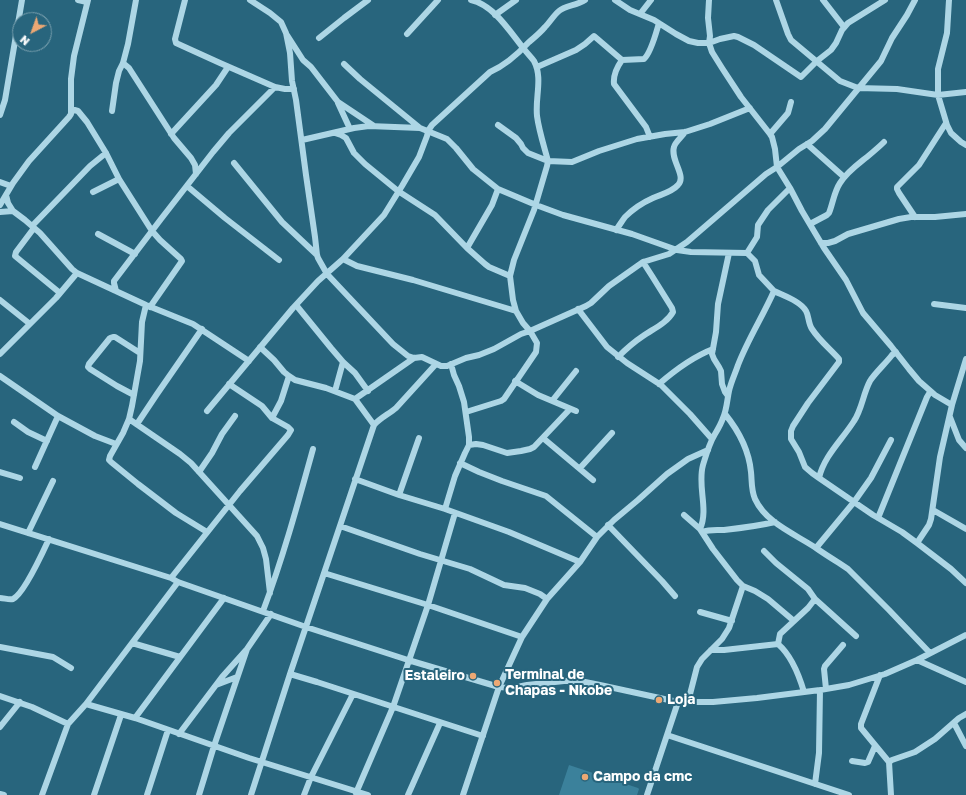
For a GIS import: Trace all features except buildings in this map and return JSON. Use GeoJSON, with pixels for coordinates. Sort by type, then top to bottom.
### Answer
{"type":"FeatureCollection","features":[{"type":"Feature","properties":{"kind":"street"},"geometry":{"type":"LineString","coordinates":[[0,115],[5,100],[22,0]]}},
{"type":"Feature","properties":{"kind":"street"},"geometry":{"type":"LineString","coordinates":[[0,205],[11,186],[29,161],[71,114],[71,79],[74,56],[88,1],[78,0]]}},
{"type":"Feature","properties":{"kind":"street"},"geometry":{"type":"LineString","coordinates":[[112,111],[116,83],[128,44],[136,0]]}},
{"type":"Feature","properties":{"kind":"street"},"geometry":{"type":"LineString","coordinates":[[185,0],[174,39],[176,43],[275,87],[294,89]]}},
{"type":"Feature","properties":{"kind":"street"},"geometry":{"type":"LineString","coordinates":[[319,38],[344,18],[360,2],[368,0]]}},
{"type":"Feature","properties":{"kind":"street"},"geometry":{"type":"LineString","coordinates":[[407,34],[438,0]]}},
{"type":"Feature","properties":{"kind":"street"},"geometry":{"type":"LineString","coordinates":[[466,412],[501,402],[536,352],[537,343],[516,311],[510,276],[514,260],[536,205],[548,161],[537,116],[539,74],[537,67],[534,61],[495,15],[484,5],[471,0]]}},
{"type":"Feature","properties":{"kind":"street"},"geometry":{"type":"LineString","coordinates":[[495,15],[516,0]]}},
{"type":"Feature","properties":{"kind":"street"},"geometry":{"type":"LineString","coordinates":[[207,411],[296,304],[318,281],[344,260],[384,215],[419,157],[428,131],[432,125],[490,72],[509,61],[523,49],[559,11],[563,8],[579,4],[585,0]]}},
{"type":"Feature","properties":{"kind":"street"},"geometry":{"type":"LineString","coordinates":[[615,0],[630,10],[659,23],[689,41],[709,43],[720,38],[734,36],[738,37],[776,59],[800,77],[831,50],[844,27],[855,18],[882,1]]}},
{"type":"Feature","properties":{"kind":"street"},"geometry":{"type":"LineString","coordinates":[[640,14],[651,0]]}},
{"type":"Feature","properties":{"kind":"street"},"geometry":{"type":"LineString","coordinates":[[709,0],[709,43],[712,52],[750,108],[772,137],[777,167],[821,243],[846,280],[863,313],[896,352],[908,369],[930,392],[952,405]]}},
{"type":"Feature","properties":{"kind":"street"},"geometry":{"type":"LineString","coordinates":[[776,0],[791,40],[840,81],[858,88],[897,89],[938,95],[966,92]]}},
{"type":"Feature","properties":{"kind":"street"},"geometry":{"type":"LineString","coordinates":[[823,0],[844,27]]}},
{"type":"Feature","properties":{"kind":"street"},"geometry":{"type":"LineString","coordinates":[[234,163],[282,222],[317,255],[327,274],[393,344],[408,356],[414,358],[422,357],[440,366],[447,366],[494,349],[521,334],[591,303],[609,286],[643,262],[677,250],[766,174],[825,129],[881,60],[892,38],[915,0]]}},
{"type":"Feature","properties":{"kind":"street"},"geometry":{"type":"LineString","coordinates":[[949,0],[948,30],[938,70],[938,95],[946,123],[951,133],[966,145]]}},
{"type":"Feature","properties":{"kind":"street"},"geometry":{"type":"LineString","coordinates":[[253,1],[270,12],[281,22],[286,33],[304,60],[338,102],[349,130],[346,138]]}},
{"type":"Feature","properties":{"kind":"street"},"geometry":{"type":"LineString","coordinates":[[537,67],[576,50],[594,36],[622,60],[641,60],[646,57],[659,23]]}},
{"type":"Feature","properties":{"kind":"street"},"geometry":{"type":"LineString","coordinates":[[286,33],[316,237],[317,255]]}},
{"type":"Feature","properties":{"kind":"street"},"geometry":{"type":"LineString","coordinates":[[622,60],[613,80],[614,84],[646,127],[650,137]]}},
{"type":"Feature","properties":{"kind":"street"},"geometry":{"type":"LineString","coordinates":[[123,63],[129,68],[172,134],[191,158],[196,174]]}},
{"type":"Feature","properties":{"kind":"street"},"geometry":{"type":"LineString","coordinates":[[344,64],[360,80],[420,128]]}},
{"type":"Feature","properties":{"kind":"street"},"geometry":{"type":"LineString","coordinates":[[172,134],[216,85],[228,67]]}},
{"type":"Feature","properties":{"kind":"street"},"geometry":{"type":"LineString","coordinates":[[116,291],[114,281],[196,174],[230,133],[275,87]]}},
{"type":"Feature","properties":{"kind":"street"},"geometry":{"type":"LineString","coordinates":[[338,102],[374,126]]}},
{"type":"Feature","properties":{"kind":"street"},"geometry":{"type":"LineString","coordinates":[[770,134],[788,113],[791,102]]}},
{"type":"Feature","properties":{"kind":"street"},"geometry":{"type":"LineString","coordinates":[[498,125],[516,138],[525,151],[548,161],[572,162],[599,150],[637,139],[685,132],[750,108]]}},
{"type":"Feature","properties":{"kind":"street"},"geometry":{"type":"LineString","coordinates":[[71,109],[78,111],[81,114],[106,153],[119,179],[152,231],[181,259],[182,262],[148,306],[142,322],[140,361],[129,419],[109,460],[176,513],[207,532]]}},
{"type":"Feature","properties":{"kind":"street"},"geometry":{"type":"LineString","coordinates":[[915,216],[899,193],[897,187],[919,166],[946,123]]}},
{"type":"Feature","properties":{"kind":"street"},"geometry":{"type":"LineString","coordinates":[[302,140],[362,127],[374,126],[420,128],[447,139],[473,169],[498,188],[536,205],[563,215],[616,230],[677,250],[691,252],[747,253],[755,260],[759,275],[774,291],[802,306],[807,312],[812,328],[839,359],[839,362],[808,403],[791,431],[791,439],[799,452],[805,467],[854,502],[902,532],[951,569],[966,583]]}},
{"type":"Feature","properties":{"kind":"street"},"geometry":{"type":"LineString","coordinates":[[616,230],[625,217],[637,207],[674,189],[679,185],[681,177],[673,155],[674,145],[685,132]]}},
{"type":"Feature","properties":{"kind":"street"},"geometry":{"type":"LineString","coordinates":[[335,133],[346,138],[354,153],[361,161],[398,191],[435,215],[467,248],[489,267],[510,276]]}},
{"type":"Feature","properties":{"kind":"street"},"geometry":{"type":"LineString","coordinates":[[810,224],[829,213],[836,191],[844,177],[884,142]]}},
{"type":"Feature","properties":{"kind":"street"},"geometry":{"type":"LineString","coordinates":[[807,144],[844,177]]}},
{"type":"Feature","properties":{"kind":"street"},"geometry":{"type":"LineString","coordinates":[[60,293],[15,256],[16,252],[33,227],[90,166],[106,153]]}},
{"type":"Feature","properties":{"kind":"street"},"geometry":{"type":"LineString","coordinates":[[93,192],[119,179]]}},
{"type":"Feature","properties":{"kind":"street"},"geometry":{"type":"LineString","coordinates":[[0,182],[11,186]]}},
{"type":"Feature","properties":{"kind":"street"},"geometry":{"type":"LineString","coordinates":[[187,186],[279,260]]}},
{"type":"Feature","properties":{"kind":"street"},"geometry":{"type":"LineString","coordinates":[[467,248],[492,205],[498,188]]}},
{"type":"Feature","properties":{"kind":"street"},"geometry":{"type":"LineString","coordinates":[[747,253],[757,237],[758,225],[768,210],[790,188]]}},
{"type":"Feature","properties":{"kind":"street"},"geometry":{"type":"LineString","coordinates":[[6,194],[8,203],[13,211],[50,243],[72,269],[148,306],[193,324],[249,361]]}},
{"type":"Feature","properties":{"kind":"street"},"geometry":{"type":"LineString","coordinates":[[0,212],[13,211]]}},
{"type":"Feature","properties":{"kind":"street"},"geometry":{"type":"LineString","coordinates":[[821,243],[835,241],[848,234],[899,218],[966,214]]}},
{"type":"Feature","properties":{"kind":"street"},"geometry":{"type":"LineString","coordinates":[[98,234],[135,254]]}},
{"type":"Feature","properties":{"kind":"street"},"geometry":{"type":"LineString","coordinates":[[828,254],[835,241]]}},
{"type":"Feature","properties":{"kind":"street"},"geometry":{"type":"LineString","coordinates":[[728,396],[722,384],[719,367],[712,354],[716,332],[718,304],[729,253]]}},
{"type":"Feature","properties":{"kind":"street"},"geometry":{"type":"LineString","coordinates":[[344,260],[357,266],[413,280],[516,311]]}},
{"type":"Feature","properties":{"kind":"street"},"geometry":{"type":"LineString","coordinates":[[618,357],[643,336],[665,321],[672,315],[673,312],[672,308],[643,262]]}},
{"type":"Feature","properties":{"kind":"street"},"geometry":{"type":"LineString","coordinates":[[0,354],[78,273]]}},
{"type":"Feature","properties":{"kind":"street"},"geometry":{"type":"LineString","coordinates":[[701,531],[703,517],[702,468],[712,439],[725,414],[733,379],[744,350],[774,291]]}},
{"type":"Feature","properties":{"kind":"street"},"geometry":{"type":"LineString","coordinates":[[0,300],[30,324]]}},
{"type":"Feature","properties":{"kind":"street"},"geometry":{"type":"LineString","coordinates":[[296,304],[343,362],[355,373],[368,391]]}},
{"type":"Feature","properties":{"kind":"street"},"geometry":{"type":"LineString","coordinates":[[934,304],[966,308]]}},
{"type":"Feature","properties":{"kind":"street"},"geometry":{"type":"LineString","coordinates":[[578,309],[604,343],[618,357],[659,384],[680,403],[712,439]]}},
{"type":"Feature","properties":{"kind":"street"},"geometry":{"type":"LineString","coordinates":[[521,334],[523,323]]}},
{"type":"Feature","properties":{"kind":"street"},"geometry":{"type":"LineString","coordinates":[[137,424],[202,329]]}},
{"type":"Feature","properties":{"kind":"street"},"geometry":{"type":"LineString","coordinates":[[134,395],[90,369],[88,364],[110,338],[113,337],[116,337],[140,353]]}},
{"type":"Feature","properties":{"kind":"street"},"geometry":{"type":"LineString","coordinates":[[260,347],[284,372],[295,380],[326,388],[355,399],[374,425]]}},
{"type":"Feature","properties":{"kind":"street"},"geometry":{"type":"LineString","coordinates":[[659,384],[682,366],[713,349]]}},
{"type":"Feature","properties":{"kind":"street"},"geometry":{"type":"LineString","coordinates":[[819,478],[822,466],[859,412],[871,380],[896,352]]}},
{"type":"Feature","properties":{"kind":"street"},"geometry":{"type":"LineString","coordinates":[[355,399],[414,358]]}},
{"type":"Feature","properties":{"kind":"street"},"geometry":{"type":"LineString","coordinates":[[917,543],[929,525],[933,510],[940,457],[952,405],[966,359]]}},
{"type":"Feature","properties":{"kind":"street"},"geometry":{"type":"LineString","coordinates":[[335,391],[343,362]]}},
{"type":"Feature","properties":{"kind":"street"},"geometry":{"type":"LineString","coordinates":[[251,795],[374,425],[379,419],[392,412],[436,364]]}},
{"type":"Feature","properties":{"kind":"street"},"geometry":{"type":"LineString","coordinates":[[445,509],[455,476],[469,445],[470,437],[466,412],[451,364]]}},
{"type":"Feature","properties":{"kind":"street"},"geometry":{"type":"LineString","coordinates":[[552,400],[576,371]]}},
{"type":"Feature","properties":{"kind":"street"},"geometry":{"type":"LineString","coordinates":[[0,376],[58,416],[116,444]]}},
{"type":"Feature","properties":{"kind":"street"},"geometry":{"type":"LineString","coordinates":[[272,418],[281,401],[289,376]]}},
{"type":"Feature","properties":{"kind":"street"},"geometry":{"type":"LineString","coordinates":[[469,445],[483,445],[507,453],[530,449],[534,447],[573,410],[538,395],[515,382]]}},
{"type":"Feature","properties":{"kind":"street"},"geometry":{"type":"LineString","coordinates":[[171,578],[291,430],[272,418],[262,406],[229,384]]}},
{"type":"Feature","properties":{"kind":"street"},"geometry":{"type":"LineString","coordinates":[[878,518],[924,403],[930,392]]}},
{"type":"Feature","properties":{"kind":"street"},"geometry":{"type":"LineString","coordinates":[[725,414],[735,428],[748,455],[751,470],[752,491],[755,499],[765,513],[775,522],[839,563],[851,573],[930,653]]}},
{"type":"Feature","properties":{"kind":"street"},"geometry":{"type":"LineString","coordinates":[[35,467],[58,416]]}},
{"type":"Feature","properties":{"kind":"street"},"geometry":{"type":"LineString","coordinates":[[199,472],[222,434],[235,416]]}},
{"type":"Feature","properties":{"kind":"street"},"geometry":{"type":"LineString","coordinates":[[950,417],[959,440],[966,448]]}},
{"type":"Feature","properties":{"kind":"street"},"geometry":{"type":"LineString","coordinates":[[129,419],[180,454],[230,505],[257,536],[266,559],[270,593]]}},
{"type":"Feature","properties":{"kind":"street"},"geometry":{"type":"LineString","coordinates":[[14,422],[28,432],[47,441]]}},
{"type":"Feature","properties":{"kind":"street"},"geometry":{"type":"LineString","coordinates":[[580,468],[612,433]]}},
{"type":"Feature","properties":{"kind":"street"},"geometry":{"type":"LineString","coordinates":[[399,495],[419,438]]}},
{"type":"Feature","properties":{"kind":"street"},"geometry":{"type":"LineString","coordinates":[[543,438],[594,480]]}},
{"type":"Feature","properties":{"kind":"street"},"geometry":{"type":"LineString","coordinates":[[816,548],[854,502],[871,478],[891,440]]}},
{"type":"Feature","properties":{"kind":"street"},"geometry":{"type":"LineString","coordinates":[[263,611],[294,517],[313,449]]}},
{"type":"Feature","properties":{"kind":"street"},"geometry":{"type":"LineString","coordinates":[[463,795],[499,687],[522,637],[547,599],[580,562],[597,537],[608,525],[667,474],[688,459],[708,450]]}},
{"type":"Feature","properties":{"kind":"street"},"geometry":{"type":"LineString","coordinates":[[460,464],[502,481],[546,496],[597,537]]}},
{"type":"Feature","properties":{"kind":"street"},"geometry":{"type":"LineString","coordinates":[[0,472],[20,478]]}},
{"type":"Feature","properties":{"kind":"street"},"geometry":{"type":"LineString","coordinates":[[355,479],[509,532],[580,562]]}},
{"type":"Feature","properties":{"kind":"street"},"geometry":{"type":"LineString","coordinates":[[28,533],[53,481]]}},
{"type":"Feature","properties":{"kind":"street"},"geometry":{"type":"LineString","coordinates":[[933,510],[966,529]]}},
{"type":"Feature","properties":{"kind":"street"},"geometry":{"type":"LineString","coordinates":[[356,793],[392,707],[428,605],[455,513]]}},
{"type":"Feature","properties":{"kind":"street"},"geometry":{"type":"LineString","coordinates":[[684,515],[701,531],[728,570],[737,580],[744,586],[768,599],[794,621]]}},
{"type":"Feature","properties":{"kind":"street"},"geometry":{"type":"LineString","coordinates":[[701,531],[762,526],[775,522]]}},
{"type":"Feature","properties":{"kind":"street"},"geometry":{"type":"LineString","coordinates":[[0,524],[171,578],[178,582],[306,627],[408,660],[499,687],[512,688],[564,681],[580,681],[600,684],[678,702],[713,702],[757,698],[823,690],[849,685],[880,676],[917,660],[966,635]]}},
{"type":"Feature","properties":{"kind":"street"},"geometry":{"type":"LineString","coordinates":[[608,525],[662,580],[675,596]]}},
{"type":"Feature","properties":{"kind":"street"},"geometry":{"type":"LineString","coordinates":[[340,526],[420,554],[470,569],[504,585],[524,588],[540,594],[547,599]]}},
{"type":"Feature","properties":{"kind":"street"},"geometry":{"type":"LineString","coordinates":[[0,598],[13,599],[18,595],[30,576],[49,539]]}},
{"type":"Feature","properties":{"kind":"street"},"geometry":{"type":"LineString","coordinates":[[764,552],[808,589],[815,599],[856,636]]}},
{"type":"Feature","properties":{"kind":"street"},"geometry":{"type":"LineString","coordinates":[[324,573],[428,605],[522,637]]}},
{"type":"Feature","properties":{"kind":"street"},"geometry":{"type":"LineString","coordinates":[[42,795],[68,724],[86,704],[178,582]]}},
{"type":"Feature","properties":{"kind":"street"},"geometry":{"type":"LineString","coordinates":[[688,702],[697,667],[702,659],[726,634],[744,586]]}},
{"type":"Feature","properties":{"kind":"street"},"geometry":{"type":"LineString","coordinates":[[135,718],[224,598]]}},
{"type":"Feature","properties":{"kind":"street"},"geometry":{"type":"LineString","coordinates":[[778,644],[780,634],[808,608],[815,599]]}},
{"type":"Feature","properties":{"kind":"street"},"geometry":{"type":"LineString","coordinates":[[700,612],[732,621]]}},
{"type":"Feature","properties":{"kind":"street"},"geometry":{"type":"LineString","coordinates":[[179,734],[216,685],[246,649],[271,614]]}},
{"type":"Feature","properties":{"kind":"street"},"geometry":{"type":"LineString","coordinates":[[132,643],[180,657]]}},
{"type":"Feature","properties":{"kind":"street"},"geometry":{"type":"LineString","coordinates":[[711,650],[778,644]]}},
{"type":"Feature","properties":{"kind":"street"},"geometry":{"type":"LineString","coordinates":[[778,644],[786,652],[792,662],[804,692]]}},
{"type":"Feature","properties":{"kind":"street"},"geometry":{"type":"LineString","coordinates":[[815,784],[819,753],[824,669],[843,645]]}},
{"type":"Feature","properties":{"kind":"street"},"geometry":{"type":"LineString","coordinates":[[0,647],[52,657],[71,668]]}},
{"type":"Feature","properties":{"kind":"street"},"geometry":{"type":"LineString","coordinates":[[199,795],[246,649]]}},
{"type":"Feature","properties":{"kind":"street"},"geometry":{"type":"LineString","coordinates":[[917,660],[966,682]]}},
{"type":"Feature","properties":{"kind":"street"},"geometry":{"type":"LineString","coordinates":[[290,674],[483,736]]}},
{"type":"Feature","properties":{"kind":"street"},"geometry":{"type":"LineString","coordinates":[[880,676],[861,726],[862,730],[889,762],[891,795]]}},
{"type":"Feature","properties":{"kind":"street"},"geometry":{"type":"LineString","coordinates":[[216,685],[237,677]]}},
{"type":"Feature","properties":{"kind":"street"},"geometry":{"type":"LineString","coordinates":[[304,795],[310,777],[353,694]]}},
{"type":"Feature","properties":{"kind":"street"},"geometry":{"type":"LineString","coordinates":[[0,696],[20,702],[68,724]]}},
{"type":"Feature","properties":{"kind":"street"},"geometry":{"type":"LineString","coordinates":[[0,727],[20,702]]}},
{"type":"Feature","properties":{"kind":"street"},"geometry":{"type":"LineString","coordinates":[[647,795],[678,702]]}},
{"type":"Feature","properties":{"kind":"street"},"geometry":{"type":"LineString","coordinates":[[86,704],[135,718],[356,793],[368,795]]}},
{"type":"Feature","properties":{"kind":"street"},"geometry":{"type":"LineString","coordinates":[[889,762],[915,752],[935,739],[966,714]]}},
{"type":"Feature","properties":{"kind":"street"},"geometry":{"type":"LineString","coordinates":[[94,795],[121,715]]}},
{"type":"Feature","properties":{"kind":"street"},"geometry":{"type":"LineString","coordinates":[[408,795],[440,723]]}},
{"type":"Feature","properties":{"kind":"street"},"geometry":{"type":"LineString","coordinates":[[954,723],[966,746]]}},
{"type":"Feature","properties":{"kind":"street"},"geometry":{"type":"LineString","coordinates":[[147,795],[168,730]]}},
{"type":"Feature","properties":{"kind":"street"},"geometry":{"type":"LineString","coordinates":[[667,735],[815,784],[828,792],[849,795]]}},
{"type":"Feature","properties":{"kind":"street"},"geometry":{"type":"LineString","coordinates":[[852,761],[868,762],[875,746]]}},
{"type":"Feature","properties":{"kind":"street"},"geometry":{"type":"LineString","coordinates":[[0,794],[4,795]]}},
{"type":"Feature","properties":{"kind":"shaded area","name":"Campo da cmc"},"geometry":{"type":"Polygon","coordinates":[[[569,765],[638,788],[637,795],[559,795],[569,765]]]}},
{"type":"Feature","properties":{"kind":"place","name":"Estaleiro"},"geometry":{"type":"Point","coordinates":[473,676]}},
{"type":"Feature","properties":{"kind":"place","name":"Terminal de Chapas - Nkobe"},"geometry":{"type":"Point","coordinates":[497,683]}},
{"type":"Feature","properties":{"kind":"place","name":"Loja"},"geometry":{"type":"Point","coordinates":[659,700]}},
{"type":"Feature","properties":{"kind":"place","name":"Campo da cmc"},"geometry":{"type":"Point","coordinates":[585,777]}}]}
